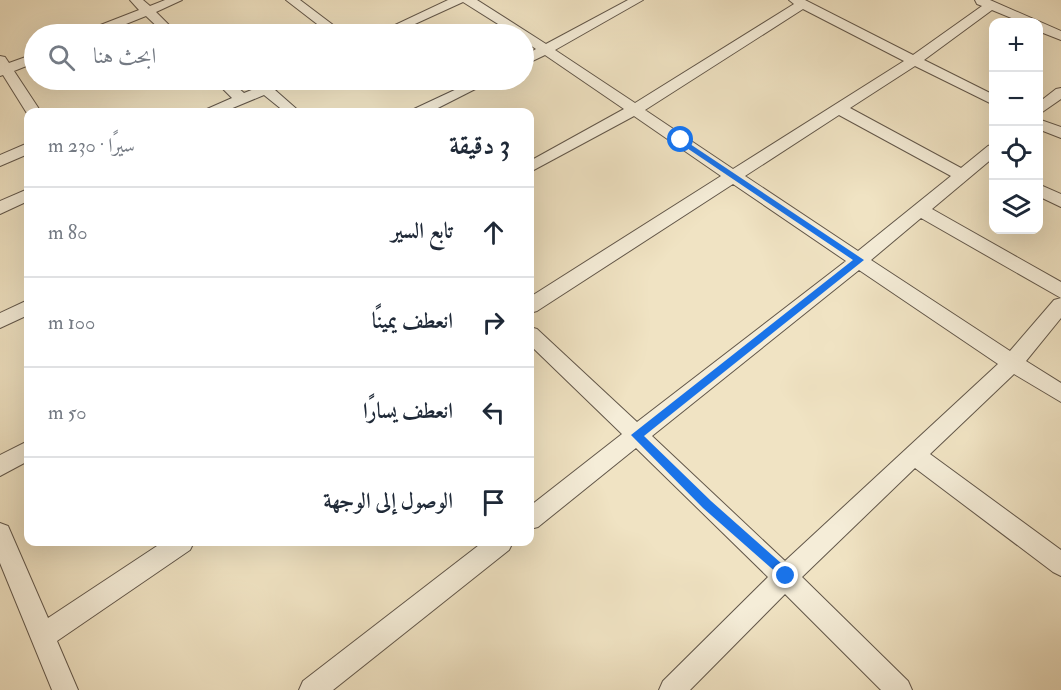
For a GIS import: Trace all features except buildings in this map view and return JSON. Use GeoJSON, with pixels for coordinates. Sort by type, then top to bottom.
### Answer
{"type":"FeatureCollection","features":[{"type":"Feature","properties":{"kind":"street"},"geometry":{"type":"LineString","coordinates":[[136,0],[161,24]]}},
{"type":"Feature","properties":{"kind":"street"},"geometry":{"type":"LineString","coordinates":[[114,24],[176,0]]}},
{"type":"Feature","properties":{"kind":"street"},"geometry":{"type":"LineString","coordinates":[[292,0],[324,24]]}},
{"type":"Feature","properties":{"kind":"street"},"geometry":{"type":"LineString","coordinates":[[405,24],[458,0]]}},
{"type":"Feature","properties":{"kind":"street"},"geometry":{"type":"LineString","coordinates":[[468,0],[506,24]]}},
{"type":"Feature","properties":{"kind":"street"},"geometry":{"type":"LineString","coordinates":[[534,56],[637,0]]}},
{"type":"Feature","properties":{"kind":"street"},"geometry":{"type":"LineString","coordinates":[[534,165],[636,109],[799,2],[989,99]]}},
{"type":"Feature","properties":{"kind":"street"},"geometry":{"type":"LineString","coordinates":[[534,303],[913,61],[985,2],[1022,18]]}},
{"type":"Feature","properties":{"kind":"street"},"geometry":{"type":"LineString","coordinates":[[1043,28],[1061,36]]}},
{"type":"Feature","properties":{"kind":"street"},"geometry":{"type":"LineString","coordinates":[[534,42],[940,316],[1061,394]]}},
{"type":"Feature","properties":{"kind":"street"},"geometry":{"type":"LineString","coordinates":[[24,61],[2,67],[31,108]]}},
{"type":"Feature","properties":{"kind":"street"},"geometry":{"type":"LineString","coordinates":[[232,90],[242,99]]}},
{"type":"Feature","properties":{"kind":"street"},"geometry":{"type":"LineString","coordinates":[[221,108],[266,90],[288,108]]}},
{"type":"Feature","properties":{"kind":"street"},"geometry":{"type":"LineString","coordinates":[[441,108],[470,90]]}},
{"type":"Feature","properties":{"kind":"street"},"geometry":{"type":"LineString","coordinates":[[1043,107],[1061,92]]}},
{"type":"Feature","properties":{"kind":"street"},"geometry":{"type":"LineString","coordinates":[[838,108],[962,175]]}},
{"type":"Feature","properties":{"kind":"street"},"geometry":{"type":"LineString","coordinates":[[1043,125],[1061,133]]}},
{"type":"Feature","properties":{"kind":"street"},"geometry":{"type":"LineString","coordinates":[[0,161],[24,150]]}},
{"type":"Feature","properties":{"kind":"street"},"geometry":{"type":"LineString","coordinates":[[534,516],[859,260],[962,175],[989,158]]}},
{"type":"Feature","properties":{"kind":"street"},"geometry":{"type":"LineString","coordinates":[[1043,192],[1061,201]]}},
{"type":"Feature","properties":{"kind":"street"},"geometry":{"type":"LineString","coordinates":[[0,208],[24,197]]}},
{"type":"Feature","properties":{"kind":"street"},"geometry":{"type":"LineString","coordinates":[[920,210],[1061,291]]}},
{"type":"Feature","properties":{"kind":"street"},"geometry":{"type":"LineString","coordinates":[[672,690],[786,576],[1013,362],[1061,305]]}},
{"type":"Feature","properties":{"kind":"street"},"geometry":{"type":"LineString","coordinates":[[0,321],[24,309]]}},
{"type":"Feature","properties":{"kind":"street"},"geometry":{"type":"LineString","coordinates":[[534,338],[707,504],[786,576],[899,690]]}},
{"type":"Feature","properties":{"kind":"street"},"geometry":{"type":"LineString","coordinates":[[0,466],[24,452]]}},
{"type":"Feature","properties":{"kind":"street"},"geometry":{"type":"LineString","coordinates":[[914,455],[1061,564]]}},
{"type":"Feature","properties":{"kind":"street"},"geometry":{"type":"LineString","coordinates":[[2,543],[65,690]]}},
{"type":"Feature","properties":{"kind":"street"},"geometry":{"type":"LineString","coordinates":[[43,636],[176,546]]}},
{"type":"Feature","properties":{"kind":"street"},"geometry":{"type":"LineString","coordinates":[[312,690],[496,546]]}},
{"type":"Feature","properties":{"kind":"route"},"geometry":{"type":"LineString","coordinates":[[681,140],[859,260],[636,435],[786,576]]}}]}
